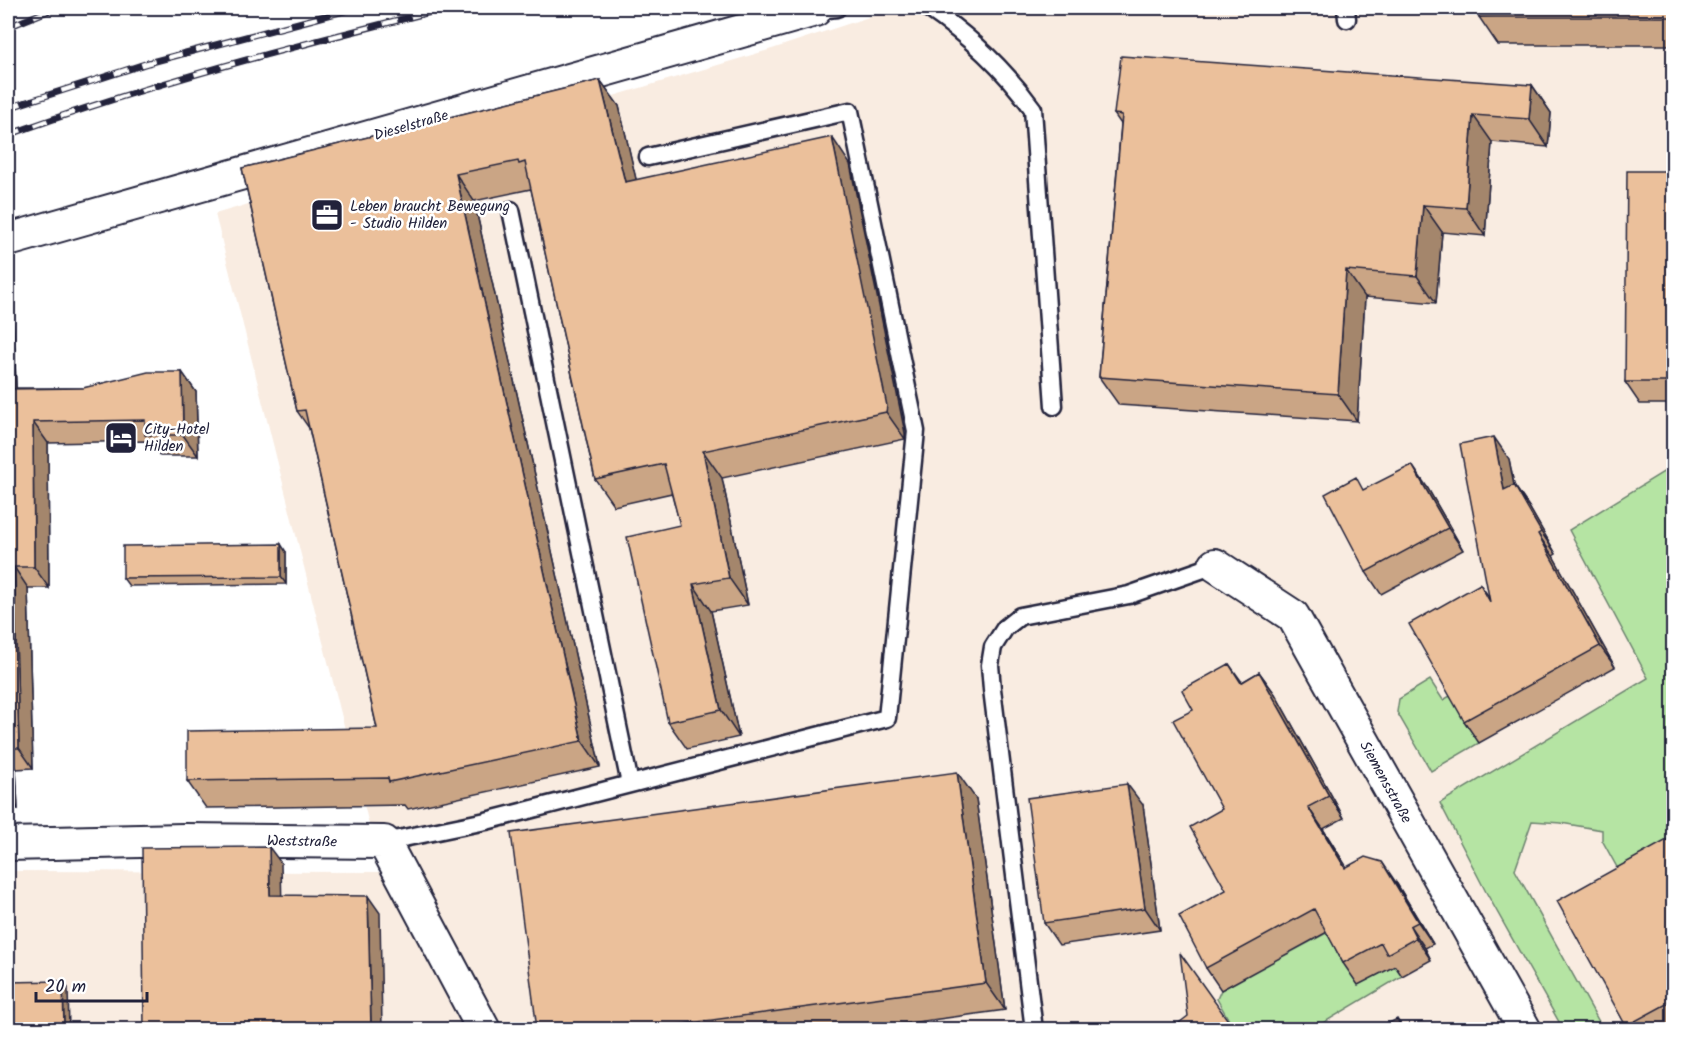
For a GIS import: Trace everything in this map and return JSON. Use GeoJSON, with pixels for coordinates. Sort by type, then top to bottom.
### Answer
{"type":"FeatureCollection","features":[{"type":"Feature","properties":{"kind":"street","name":"Dieselstraße"},"geometry":{"type":"LineString","coordinates":[[8,240],[826,8]]}},
{"type":"Feature","properties":{"kind":"street","name":"Siemensstraße"},"geometry":{"type":"LineString","coordinates":[[1215,565],[1293,616],[1525,1029]]}},
{"type":"Feature","properties":{"kind":"street","name":"Weststraße"},"geometry":{"type":"LineString","coordinates":[[8,844],[184,840],[384,842]]}},
{"type":"Feature","properties":{"kind":"street"},"geometry":{"type":"LineString","coordinates":[[384,842],[484,1029]]}},
{"type":"Feature","properties":{"kind":"lane"},"geometry":{"type":"LineString","coordinates":[[928,8],[957,29],[1016,85],[1033,109],[1054,406]]}},
{"type":"Feature","properties":{"kind":"lane"},"geometry":{"type":"LineString","coordinates":[[384,842],[486,821],[887,718],[916,431],[850,111],[648,157]]}},
{"type":"Feature","properties":{"kind":"lane"},"geometry":{"type":"LineString","coordinates":[[511,210],[630,784]]}},
{"type":"Feature","properties":{"kind":"lane"},"geometry":{"type":"LineString","coordinates":[[1034,1029],[992,689],[990,665],[993,647],[1005,628],[1020,616],[1129,595],[1215,565]]}},
{"type":"Feature","properties":{"kind":"shaded area"},"geometry":{"type":"Polygon","coordinates":[[[896,8],[1673,8],[1673,1029],[8,1030],[8,871],[381,872],[215,214],[772,49],[896,8]]]}},
{"type":"Feature","properties":{"kind":"green space"},"geometry":{"type":"Polygon","coordinates":[[[1673,466],[1673,869],[1629,889],[1602,840],[1602,830],[1532,821],[1515,870],[1603,1029],[1563,1029],[1486,892],[1440,803],[1648,678],[1569,530],[1673,466]]]}},
{"type":"Feature","properties":{"kind":"green space"},"geometry":{"type":"Polygon","coordinates":[[[1430,680],[1443,700],[1452,695],[1479,743],[1431,771],[1397,712],[1399,699],[1430,680]]]}},
{"type":"Feature","properties":{"kind":"green space"},"geometry":{"type":"Polygon","coordinates":[[[1330,931],[1396,965],[1402,976],[1313,1029],[1234,1029],[1217,999],[1221,990],[1330,931]]]}},
{"type":"Feature","properties":{"kind":"building"},"geometry":{"type":"Polygon","coordinates":[[[1479,8],[1674,8],[1674,17],[1479,17],[1479,8]]]}},
{"type":"Feature","properties":{"kind":"building"},"geometry":{"type":"Polygon","coordinates":[[[1121,56],[1532,85],[1529,119],[1473,115],[1466,208],[1423,205],[1417,276],[1346,270],[1338,394],[1099,377],[1122,115],[1114,114],[1121,56]]]}},
{"type":"Feature","properties":{"kind":"building"},"geometry":{"type":"Polygon","coordinates":[[[600,80],[625,182],[832,137],[887,406],[886,412],[703,451],[729,578],[693,584],[721,710],[668,722],[627,537],[680,525],[664,464],[595,479],[525,162],[519,164],[518,161],[456,174],[582,741],[389,782],[388,778],[187,781],[187,731],[377,728],[305,410],[297,411],[242,168],[600,80]]]}},
{"type":"Feature","properties":{"kind":"building"},"geometry":{"type":"Polygon","coordinates":[[[1627,171],[1674,171],[1674,382],[1625,382],[1627,171]]]}},
{"type":"Feature","properties":{"kind":"building"},"geometry":{"type":"Polygon","coordinates":[[[148,372],[182,372],[183,435],[145,435],[145,420],[33,422],[34,567],[14,567],[19,748],[8,748],[8,389],[83,388],[148,372]]]}},
{"type":"Feature","properties":{"kind":"building"},"geometry":{"type":"Polygon","coordinates":[[[1494,437],[1504,490],[1514,485],[1541,532],[1538,534],[1600,646],[1464,721],[1409,624],[1480,584],[1490,602],[1460,444],[1494,437]]]}},
{"type":"Feature","properties":{"kind":"building"},"geometry":{"type":"Polygon","coordinates":[[[1412,465],[1448,528],[1366,572],[1325,494],[1356,477],[1363,490],[1412,465]]]}},
{"type":"Feature","properties":{"kind":"building"},"geometry":{"type":"Polygon","coordinates":[[[281,544],[281,577],[123,578],[123,546],[281,544]]]}},
{"type":"Feature","properties":{"kind":"building"},"geometry":{"type":"Polygon","coordinates":[[[1229,664],[1241,683],[1259,672],[1329,796],[1308,807],[1345,868],[1365,857],[1382,862],[1418,922],[1410,926],[1416,938],[1387,954],[1381,943],[1343,963],[1314,909],[1206,968],[1179,916],[1226,890],[1190,827],[1222,809],[1173,720],[1193,710],[1182,690],[1229,664]]]}},
{"type":"Feature","properties":{"kind":"building"},"geometry":{"type":"Polygon","coordinates":[[[957,772],[986,983],[646,1029],[537,1029],[511,833],[957,772]]]}},
{"type":"Feature","properties":{"kind":"building"},"geometry":{"type":"Polygon","coordinates":[[[1127,784],[1145,908],[1044,923],[1027,798],[1127,784]]]}},
{"type":"Feature","properties":{"kind":"building"},"geometry":{"type":"Polygon","coordinates":[[[1674,836],[1674,1000],[1626,1026],[1557,901],[1674,836]]]}},
{"type":"Feature","properties":{"kind":"building"},"geometry":{"type":"Polygon","coordinates":[[[269,847],[270,895],[368,896],[371,1029],[144,1029],[142,848],[269,847]]]}},
{"type":"Feature","properties":{"kind":"building"},"geometry":{"type":"Polygon","coordinates":[[[1180,953],[1232,1026],[1227,1029],[1171,1029],[1188,1016],[1180,953]]]}},
{"type":"Feature","properties":{"kind":"building"},"geometry":{"type":"Polygon","coordinates":[[[63,981],[64,1029],[8,1029],[8,982],[63,981]]]}},
{"type":"Feature","properties":{"kind":"building"},"geometry":{"type":"Polygon","coordinates":[[[1397,1019],[1403,1029],[1378,1029],[1397,1019]]]}},
{"type":"Feature","properties":{"kind":"railway"},"geometry":{"type":"LineString","coordinates":[[8,27],[55,8]]}},
{"type":"Feature","properties":{"kind":"railway"},"geometry":{"type":"LineString","coordinates":[[8,108],[148,63],[355,8]]}},
{"type":"Feature","properties":{"kind":"railway"},"geometry":{"type":"LineString","coordinates":[[8,135],[170,82],[446,8]]}},
{"type":"Feature","properties":{"kind":"place","name":"Leben braucht Bewegung - Studio Hilden"},"geometry":{"type":"Point","coordinates":[327,215]}},
{"type":"Feature","properties":{"kind":"place","name":"City-Hotel Hilden"},"geometry":{"type":"Point","coordinates":[121,438]}}]}
